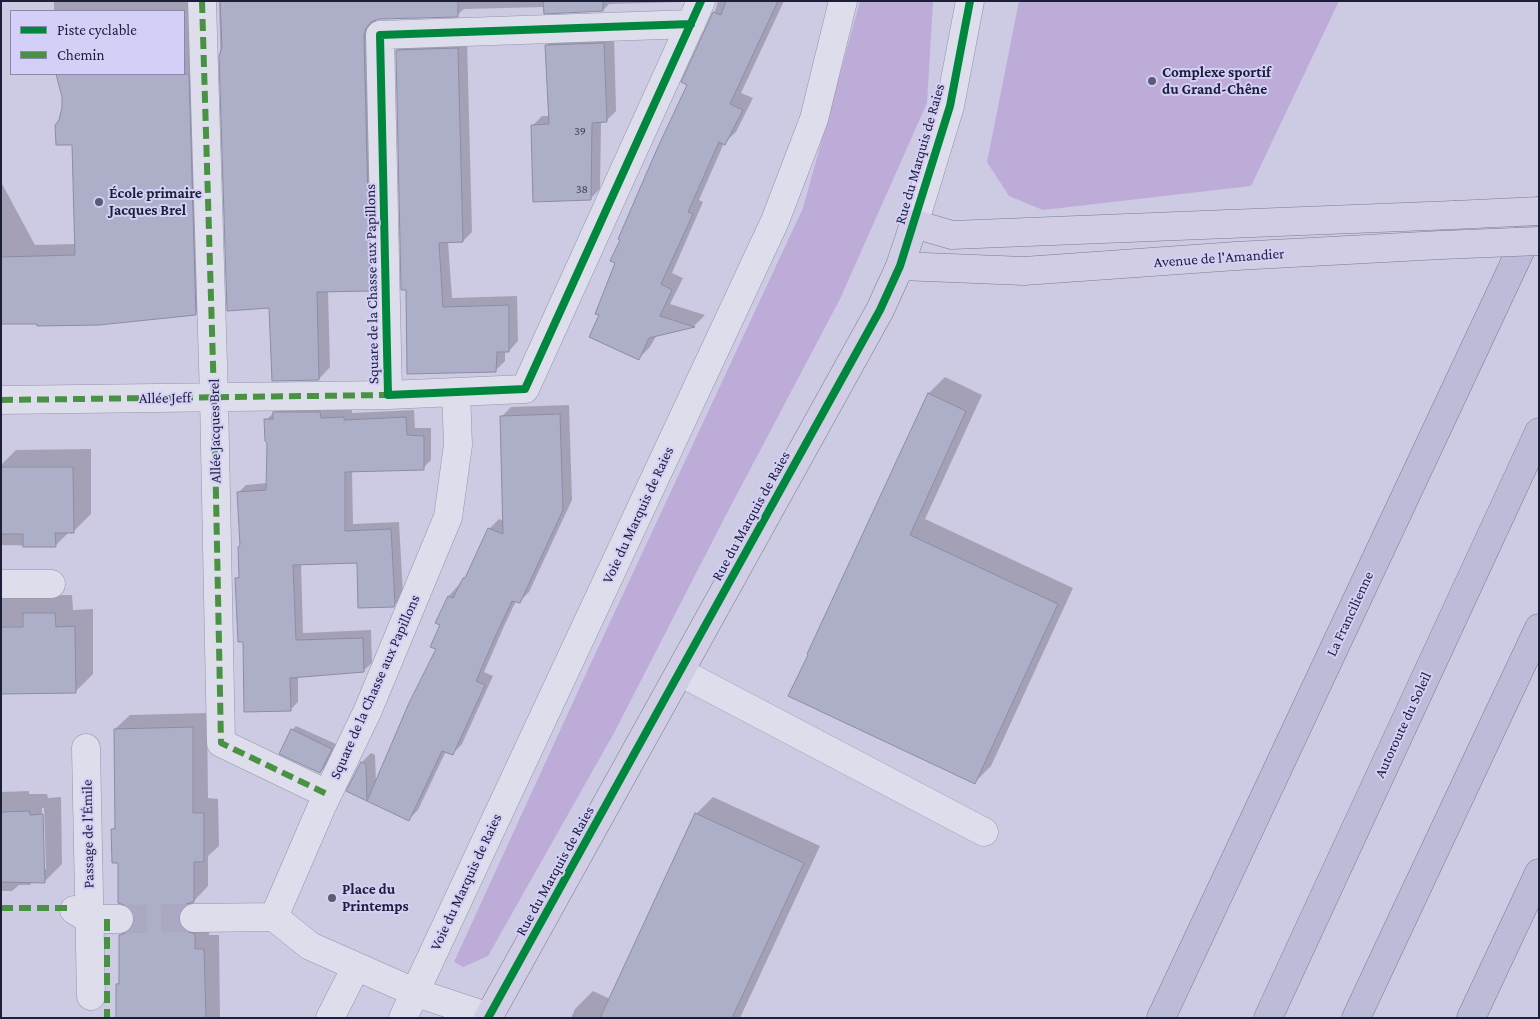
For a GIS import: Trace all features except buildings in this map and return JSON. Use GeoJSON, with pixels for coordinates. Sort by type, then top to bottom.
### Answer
{"type":"FeatureCollection","features":[{"type":"Feature","properties":{"kind":"highway","name":"La Francilienne"},"geometry":{"type":"LineString","coordinates":[[1161,1018],[1539,211]]}},
{"type":"Feature","properties":{"kind":"highway","name":"Autoroute du Soleil"},"geometry":{"type":"LineString","coordinates":[[1268,1018],[1539,432]]}},
{"type":"Feature","properties":{"kind":"highway"},"geometry":{"type":"LineString","coordinates":[[1356,1018],[1539,628]]}},
{"type":"Feature","properties":{"kind":"highway"},"geometry":{"type":"LineString","coordinates":[[1471,1018],[1539,873]]}},
{"type":"Feature","properties":{"kind":"main road","name":"Avenue de l'Amandier"},"geometry":{"type":"LineString","coordinates":[[914,224],[952,235],[1539,211]]}},
{"type":"Feature","properties":{"kind":"main road","name":"Rue du Marquis de Raies"},"geometry":{"type":"LineString","coordinates":[[489,1018],[880,310],[900,266],[914,224]]}},
{"type":"Feature","properties":{"kind":"main road","name":"Avenue de l'Amandier"},"geometry":{"type":"LineString","coordinates":[[900,266],[1024,271],[1236,256],[1539,241]]}},
{"type":"Feature","properties":{"kind":"street","name":"Allée Jacques Brel"},"geometry":{"type":"LineString","coordinates":[[202,1],[214,397],[221,743],[328,794]]}},
{"type":"Feature","properties":{"kind":"street","name":"Voie du Marquis de Raies"},"geometry":{"type":"LineString","coordinates":[[402,1018],[775,221],[814,119],[843,1]]}},
{"type":"Feature","properties":{"kind":"street","name":"Rue du Marquis de Raies"},"geometry":{"type":"LineString","coordinates":[[914,224],[950,106],[970,1]]}},
{"type":"Feature","properties":{"kind":"street","name":"Square de la Chasse aux Papillons"},"geometry":{"type":"LineString","coordinates":[[696,13],[525,389],[456,392],[388,395],[380,35],[696,13]]}},
{"type":"Feature","properties":{"kind":"street","name":"Square de la Chasse aux Papillons"},"geometry":{"type":"LineString","coordinates":[[274,917],[328,794],[368,710],[448,517],[458,445],[456,392]]}},
{"type":"Feature","properties":{"kind":"street","name":"Allée Jeff"},"geometry":{"type":"LineString","coordinates":[[1,400],[388,395]]}},
{"type":"Feature","properties":{"kind":"street"},"geometry":{"type":"LineString","coordinates":[[1,584],[51,584]]}},
{"type":"Feature","properties":{"kind":"street"},"geometry":{"type":"LineString","coordinates":[[680,672],[984,832]]}},
{"type":"Feature","properties":{"kind":"street","name":"Passage de l'Émile"},"geometry":{"type":"LineString","coordinates":[[86,748],[80,914],[91,996]]}},
{"type":"Feature","properties":{"kind":"street"},"geometry":{"type":"LineString","coordinates":[[80,914],[119,919]]}},
{"type":"Feature","properties":{"kind":"street"},"geometry":{"type":"LineString","coordinates":[[194,918],[274,917],[310,946],[414,992],[489,1018]]}},
{"type":"Feature","properties":{"kind":"street"},"geometry":{"type":"LineString","coordinates":[[330,1018],[356,967]]}},
{"type":"Feature","properties":{"kind":"shaded area"},"geometry":{"type":"Polygon","coordinates":[[[860,1],[933,1],[927,103],[840,299],[614,733],[488,956],[463,967],[454,962],[803,208],[860,1]]]}},
{"type":"Feature","properties":{"kind":"shaded area","name":"Complexe sportif du Grand-Chêne"},"geometry":{"type":"Polygon","coordinates":[[[1019,1],[1339,1],[1251,186],[1043,210],[1009,196],[987,162],[1019,1]]]}},
{"type":"Feature","properties":{"kind":"tunnel"},"geometry":{"type":"LineString","coordinates":[[119,919],[194,918]]}},
{"type":"Feature","properties":{"kind":"marked path"},"geometry":{"type":"LineString","coordinates":[[202,1],[214,397],[221,743],[327,794]]}},
{"type":"Feature","properties":{"kind":"marked path"},"geometry":{"type":"LineString","coordinates":[[1,400],[388,395]]}},
{"type":"Feature","properties":{"kind":"marked path"},"geometry":{"type":"LineString","coordinates":[[1,908],[71,908]]}},
{"type":"Feature","properties":{"kind":"marked path"},"geometry":{"type":"LineString","coordinates":[[107,919],[107,1018]]}},
{"type":"Feature","properties":{"kind":"cycle path"},"geometry":{"type":"LineString","coordinates":[[691,24],[380,35],[388,395],[525,389],[701,1]]}},
{"type":"Feature","properties":{"kind":"cycle path"},"geometry":{"type":"LineString","coordinates":[[488,1018],[880,310],[900,266],[950,106],[970,1]]}},
{"type":"Feature","properties":{"kind":"place","name":"Complexe sportif du Grand-Chêne"},"geometry":{"type":"Point","coordinates":[1152,81]}},
{"type":"Feature","properties":{"kind":"place","name":"École primaire Jacques Brel"},"geometry":{"type":"Point","coordinates":[99,202]}},
{"type":"Feature","properties":{"kind":"place","name":"Place du Printemps"},"geometry":{"type":"Point","coordinates":[332,898]}}]}
